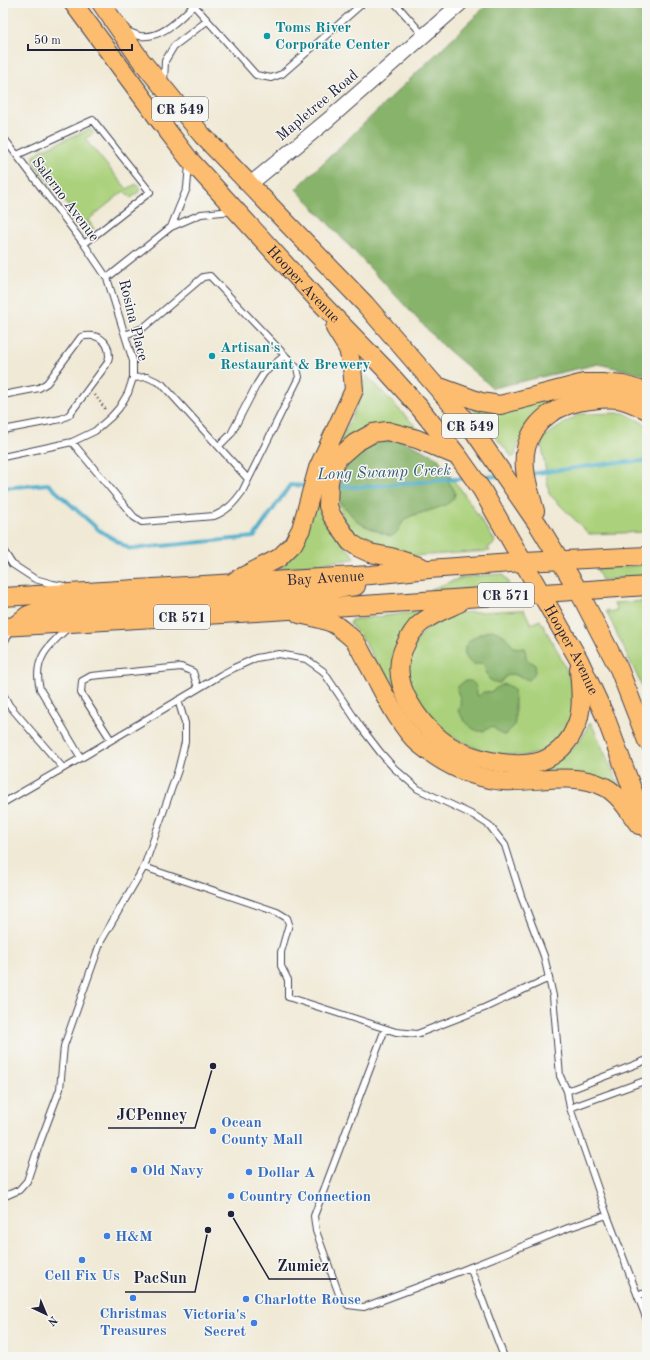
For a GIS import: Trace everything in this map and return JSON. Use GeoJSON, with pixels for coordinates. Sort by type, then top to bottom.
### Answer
{"type":"FeatureCollection","features":[{"type":"Feature","properties":{"kind":"main road","name":"Hooper Avenue"},"geometry":{"type":"LineString","coordinates":[[73,3],[189,159],[419,407],[482,490],[579,660],[605,716],[647,829]]}},
{"type":"Feature","properties":{"kind":"main road","name":"Hooper Avenue"},"geometry":{"type":"LineString","coordinates":[[101,3],[164,89],[202,135],[365,304],[471,427],[500,468],[519,483],[539,526],[578,590],[619,669],[647,742]]}},
{"type":"Feature","properties":{"kind":"main road"},"geometry":{"type":"LineString","coordinates":[[316,297],[348,349],[354,382],[354,390],[318,468],[332,516],[350,542],[358,548],[370,553],[391,557],[428,569]]}},
{"type":"Feature","properties":{"kind":"main road"},"geometry":{"type":"LineString","coordinates":[[436,386],[481,402],[500,405],[584,383],[623,385],[647,392]]}},
{"type":"Feature","properties":{"kind":"main road"},"geometry":{"type":"LineString","coordinates":[[519,483],[526,465],[526,449],[531,434],[542,419],[555,410],[574,402],[600,399],[618,399],[647,410]]}},
{"type":"Feature","properties":{"kind":"main road"},"geometry":{"type":"LineString","coordinates":[[230,583],[279,558],[293,544],[301,529],[310,496],[324,485],[339,458],[354,443],[374,433],[387,431],[418,440],[460,460]]}},
{"type":"Feature","properties":{"kind":"main road"},"geometry":{"type":"LineString","coordinates":[[638,556],[647,548]]}},
{"type":"Feature","properties":{"kind":"main road","name":"Bay Avenue"},"geometry":{"type":"LineString","coordinates":[[3,597],[372,575],[428,569],[524,562],[638,556]]}},
{"type":"Feature","properties":{"kind":"main road"},"geometry":{"type":"LineString","coordinates":[[7,625],[43,610],[316,592],[381,582],[428,569]]}},
{"type":"Feature","properties":{"kind":"main road","name":"Bay Avenue"},"geometry":{"type":"LineString","coordinates":[[7,625],[74,623],[289,610],[647,586]]}},
{"type":"Feature","properties":{"kind":"main road"},"geometry":{"type":"LineString","coordinates":[[471,598],[439,611],[420,623],[407,641],[399,660],[399,676],[404,694],[413,709],[423,723],[432,732],[455,749],[474,757],[491,761],[525,764],[541,760],[556,753],[568,740],[576,727],[581,703],[579,660]]}},
{"type":"Feature","properties":{"kind":"main road"},"geometry":{"type":"LineString","coordinates":[[289,610],[334,624],[355,641],[401,722],[418,743],[448,764],[480,777],[503,780],[571,779],[595,783],[606,788],[615,795],[647,837]]}},
{"type":"Feature","properties":{"kind":"main road"},"geometry":{"type":"LineString","coordinates":[[619,669],[647,702]]}},
{"type":"Feature","properties":{"kind":"street","name":"Mapletree Road"},"geometry":{"type":"LineString","coordinates":[[249,185],[329,119],[461,3]]}},
{"type":"Feature","properties":{"kind":"lane"},"geometry":{"type":"LineString","coordinates":[[118,27],[140,36],[157,35],[177,21],[193,4],[256,75],[271,78],[282,74],[363,3]]}},
{"type":"Feature","properties":{"kind":"lane"},"geometry":{"type":"LineString","coordinates":[[395,3],[424,36]]}},
{"type":"Feature","properties":{"kind":"lane"},"geometry":{"type":"LineString","coordinates":[[164,89],[165,61],[174,46],[207,20]]}},
{"type":"Feature","properties":{"kind":"lane"},"geometry":{"type":"LineString","coordinates":[[17,155],[93,120],[150,192],[84,244]]}},
{"type":"Feature","properties":{"kind":"lane","name":"Salerno Avenue"},"geometry":{"type":"LineString","coordinates":[[3,137],[84,244],[107,278]]}},
{"type":"Feature","properties":{"kind":"lane"},"geometry":{"type":"LineString","coordinates":[[171,227],[187,188],[189,159]]}},
{"type":"Feature","properties":{"kind":"lane","name":"Rosina Place"},"geometry":{"type":"LineString","coordinates":[[3,457],[72,442],[96,431],[111,417],[119,408],[128,393],[132,378],[133,361],[107,278],[171,227],[201,214],[236,211]]}},
{"type":"Feature","properties":{"kind":"lane"},"geometry":{"type":"LineString","coordinates":[[72,442],[134,517],[142,522],[214,516],[223,512],[242,492],[299,377],[297,368],[210,276],[203,277],[143,328],[125,335]]}},
{"type":"Feature","properties":{"kind":"lane"},"geometry":{"type":"LineString","coordinates":[[3,395],[38,388],[47,384],[81,337],[89,334],[101,338],[106,346],[109,357],[106,365],[69,415],[61,419],[3,430]]}},
{"type":"Feature","properties":{"kind":"lane"},"geometry":{"type":"LineString","coordinates":[[218,446],[231,434],[264,373],[285,355]]}},
{"type":"Feature","properties":{"kind":"lane"},"geometry":{"type":"LineString","coordinates":[[132,378],[147,377],[162,384],[248,479]]}},
{"type":"Feature","properties":{"kind":"lane"},"geometry":{"type":"LineString","coordinates":[[3,550],[12,564],[35,579],[53,584],[95,591]]}},
{"type":"Feature","properties":{"kind":"lane"},"geometry":{"type":"LineString","coordinates":[[74,623],[51,643],[41,656],[38,668],[38,681],[40,689],[81,758]]}},
{"type":"Feature","properties":{"kind":"lane"},"geometry":{"type":"LineString","coordinates":[[3,644],[7,625]]}},
{"type":"Feature","properties":{"kind":"lane"},"geometry":{"type":"LineString","coordinates":[[3,803],[198,688],[256,658],[279,654],[306,659],[323,671],[360,726],[394,768],[418,789],[475,816],[489,825],[505,845],[521,896],[544,956],[553,996],[560,1076],[567,1091],[570,1108],[607,1215],[647,1318]]}},
{"type":"Feature","properties":{"kind":"lane"},"geometry":{"type":"LineString","coordinates":[[111,740],[81,693],[82,681],[91,676],[181,667],[193,672],[198,688]]}},
{"type":"Feature","properties":{"kind":"lane"},"geometry":{"type":"LineString","coordinates":[[3,694],[9,705],[63,768]]}},
{"type":"Feature","properties":{"kind":"lane"},"geometry":{"type":"LineString","coordinates":[[3,1197],[19,1190],[27,1181],[60,1089],[64,1046],[101,941],[144,867],[178,770],[185,742],[186,723],[178,700]]}},
{"type":"Feature","properties":{"kind":"lane"},"geometry":{"type":"LineString","coordinates":[[144,867],[277,912],[287,918],[289,924],[281,952],[281,966],[288,980],[288,997],[396,1032],[416,1034],[484,1008],[549,978]]}},
{"type":"Feature","properties":{"kind":"lane"},"geometry":{"type":"LineString","coordinates":[[386,1029],[314,1216],[316,1231],[340,1294],[348,1305],[364,1307],[568,1228],[607,1215]]}},
{"type":"Feature","properties":{"kind":"lane"},"geometry":{"type":"LineString","coordinates":[[567,1091],[647,1060]]}},
{"type":"Feature","properties":{"kind":"lane"},"geometry":{"type":"LineString","coordinates":[[570,1108],[647,1080]]}},
{"type":"Feature","properties":{"kind":"lane"},"geometry":{"type":"LineString","coordinates":[[470,1267],[504,1357]]}},
{"type":"Feature","properties":{"kind":"lane"},"geometry":{"type":"LineString","coordinates":[[638,1295],[647,1293]]}},
{"type":"Feature","properties":{"kind":"path"},"geometry":{"type":"LineString","coordinates":[[90,387],[111,417]]}},
{"type":"Feature","properties":{"kind":"green space"},"geometry":{"type":"Polygon","coordinates":[[[489,3],[641,3],[639,6],[647,10],[647,375],[598,364],[493,388],[441,344],[296,189],[489,3]]]}},
{"type":"Feature","properties":{"kind":"green space"},"geometry":{"type":"Polygon","coordinates":[[[90,129],[94,133],[85,139],[127,189],[136,184],[140,189],[138,193],[131,198],[124,191],[88,220],[94,229],[87,230],[35,164],[34,156],[39,151],[90,129]]]}},
{"type":"Feature","properties":{"kind":"green space"},"geometry":{"type":"Polygon","coordinates":[[[367,376],[420,431],[419,432],[401,425],[335,451],[353,415],[360,397],[365,377],[367,376]]]}},
{"type":"Feature","properties":{"kind":"green space"},"geometry":{"type":"Polygon","coordinates":[[[561,398],[518,446],[515,456],[512,457],[471,407],[561,398]]]}},
{"type":"Feature","properties":{"kind":"green space"},"geometry":{"type":"Polygon","coordinates":[[[624,413],[647,425],[647,532],[589,534],[549,494],[541,439],[579,414],[624,413]]]}},
{"type":"Feature","properties":{"kind":"green space"},"geometry":{"type":"Polygon","coordinates":[[[399,439],[437,457],[452,478],[449,477],[447,479],[455,493],[449,503],[407,518],[404,520],[398,531],[390,536],[358,522],[338,500],[338,492],[342,475],[346,467],[353,457],[362,449],[377,441],[399,439]]]}},
{"type":"Feature","properties":{"kind":"green space"},"geometry":{"type":"Polygon","coordinates":[[[450,477],[460,488],[495,541],[493,545],[488,547],[490,551],[413,556],[395,555],[357,537],[343,518],[338,500],[358,522],[390,536],[396,532],[407,518],[444,505],[450,501],[454,497],[454,491],[447,481],[450,477]]]}},
{"type":"Feature","properties":{"kind":"green space"},"geometry":{"type":"Polygon","coordinates":[[[321,489],[340,541],[355,557],[354,559],[278,569],[321,489]]]}},
{"type":"Feature","properties":{"kind":"green space"},"geometry":{"type":"Polygon","coordinates":[[[647,565],[647,577],[602,580],[597,569],[600,568],[647,565]]]}},
{"type":"Feature","properties":{"kind":"green space"},"geometry":{"type":"Polygon","coordinates":[[[503,574],[509,584],[504,587],[431,591],[431,589],[461,578],[503,574]]]}},
{"type":"Feature","properties":{"kind":"green space"},"geometry":{"type":"Polygon","coordinates":[[[647,601],[647,693],[642,686],[606,611],[608,610],[609,612],[617,610],[614,603],[647,601]]]}},
{"type":"Feature","properties":{"kind":"green space"},"geometry":{"type":"Polygon","coordinates":[[[524,610],[531,624],[540,620],[557,650],[573,684],[574,713],[560,739],[542,752],[525,756],[488,753],[453,738],[429,716],[418,701],[410,684],[408,666],[409,658],[415,643],[428,627],[456,613],[524,610]]]}},
{"type":"Feature","properties":{"kind":"green space"},"geometry":{"type":"Polygon","coordinates":[[[426,611],[419,617],[398,693],[395,694],[360,635],[350,624],[351,620],[426,611]]]}},
{"type":"Feature","properties":{"kind":"green space"},"geometry":{"type":"Polygon","coordinates":[[[492,630],[504,636],[513,647],[524,648],[526,658],[535,664],[534,673],[529,680],[511,674],[505,677],[500,683],[495,683],[489,679],[483,663],[473,664],[466,657],[465,651],[468,642],[482,633],[492,630]]]}},
{"type":"Feature","properties":{"kind":"green space"},"geometry":{"type":"Polygon","coordinates":[[[465,681],[471,681],[474,684],[477,695],[479,696],[483,692],[491,692],[499,686],[505,684],[514,690],[514,726],[505,735],[502,735],[492,726],[483,731],[475,730],[462,718],[458,711],[460,706],[460,698],[457,690],[460,684],[465,681]]]}},
{"type":"Feature","properties":{"kind":"green space"},"geometry":{"type":"Polygon","coordinates":[[[591,723],[622,791],[536,773],[536,770],[572,749],[591,723]]]}},
{"type":"Feature","properties":{"kind":"waterway","name":"Long Swamp Creek"},"geometry":{"type":"LineString","coordinates":[[530,474],[611,463],[647,461]]}},
{"type":"Feature","properties":{"kind":"waterway","name":"Long Swamp Creek"},"geometry":{"type":"LineString","coordinates":[[478,477],[499,476]]}},
{"type":"Feature","properties":{"kind":"waterway","name":"Long Swamp Creek"},"geometry":{"type":"LineString","coordinates":[[333,486],[362,487],[468,478]]}},
{"type":"Feature","properties":{"kind":"waterway","name":"Long Swamp Creek"},"geometry":{"type":"LineString","coordinates":[[3,488],[48,484],[99,530],[130,549],[254,537],[290,485],[308,486]]}},
{"type":"Feature","properties":{"kind":"place","name":"Toms River Corporate Center"},"geometry":{"type":"Point","coordinates":[267,36]}},
{"type":"Feature","properties":{"kind":"place","name":"Artisan's Restaurant & Brewery"},"geometry":{"type":"Point","coordinates":[212,356]}},
{"type":"Feature","properties":{"kind":"place","name":"JCPenney"},"geometry":{"type":"Point","coordinates":[213,1066]}},
{"type":"Feature","properties":{"kind":"place","name":"Ocean County Mall"},"geometry":{"type":"Point","coordinates":[213,1131]}},
{"type":"Feature","properties":{"kind":"place","name":"Old Navy"},"geometry":{"type":"Point","coordinates":[134,1170]}},
{"type":"Feature","properties":{"kind":"place","name":"Dollar A"},"geometry":{"type":"Point","coordinates":[249,1172]}},
{"type":"Feature","properties":{"kind":"place","name":"Country Connection"},"geometry":{"type":"Point","coordinates":[231,1196]}},
{"type":"Feature","properties":{"kind":"place","name":"Zumiez"},"geometry":{"type":"Point","coordinates":[231,1214]}},
{"type":"Feature","properties":{"kind":"place","name":"PacSun"},"geometry":{"type":"Point","coordinates":[208,1230]}},
{"type":"Feature","properties":{"kind":"place","name":"H&M"},"geometry":{"type":"Point","coordinates":[107,1236]}},
{"type":"Feature","properties":{"kind":"place","name":"Cell Fix Us"},"geometry":{"type":"Point","coordinates":[82,1260]}},
{"type":"Feature","properties":{"kind":"place","name":"Christmas Treasures"},"geometry":{"type":"Point","coordinates":[133,1298]}},
{"type":"Feature","properties":{"kind":"place","name":"Charlotte Rouse"},"geometry":{"type":"Point","coordinates":[246,1299]}},
{"type":"Feature","properties":{"kind":"place","name":"Victoria's Secret"},"geometry":{"type":"Point","coordinates":[254,1323]}}]}
